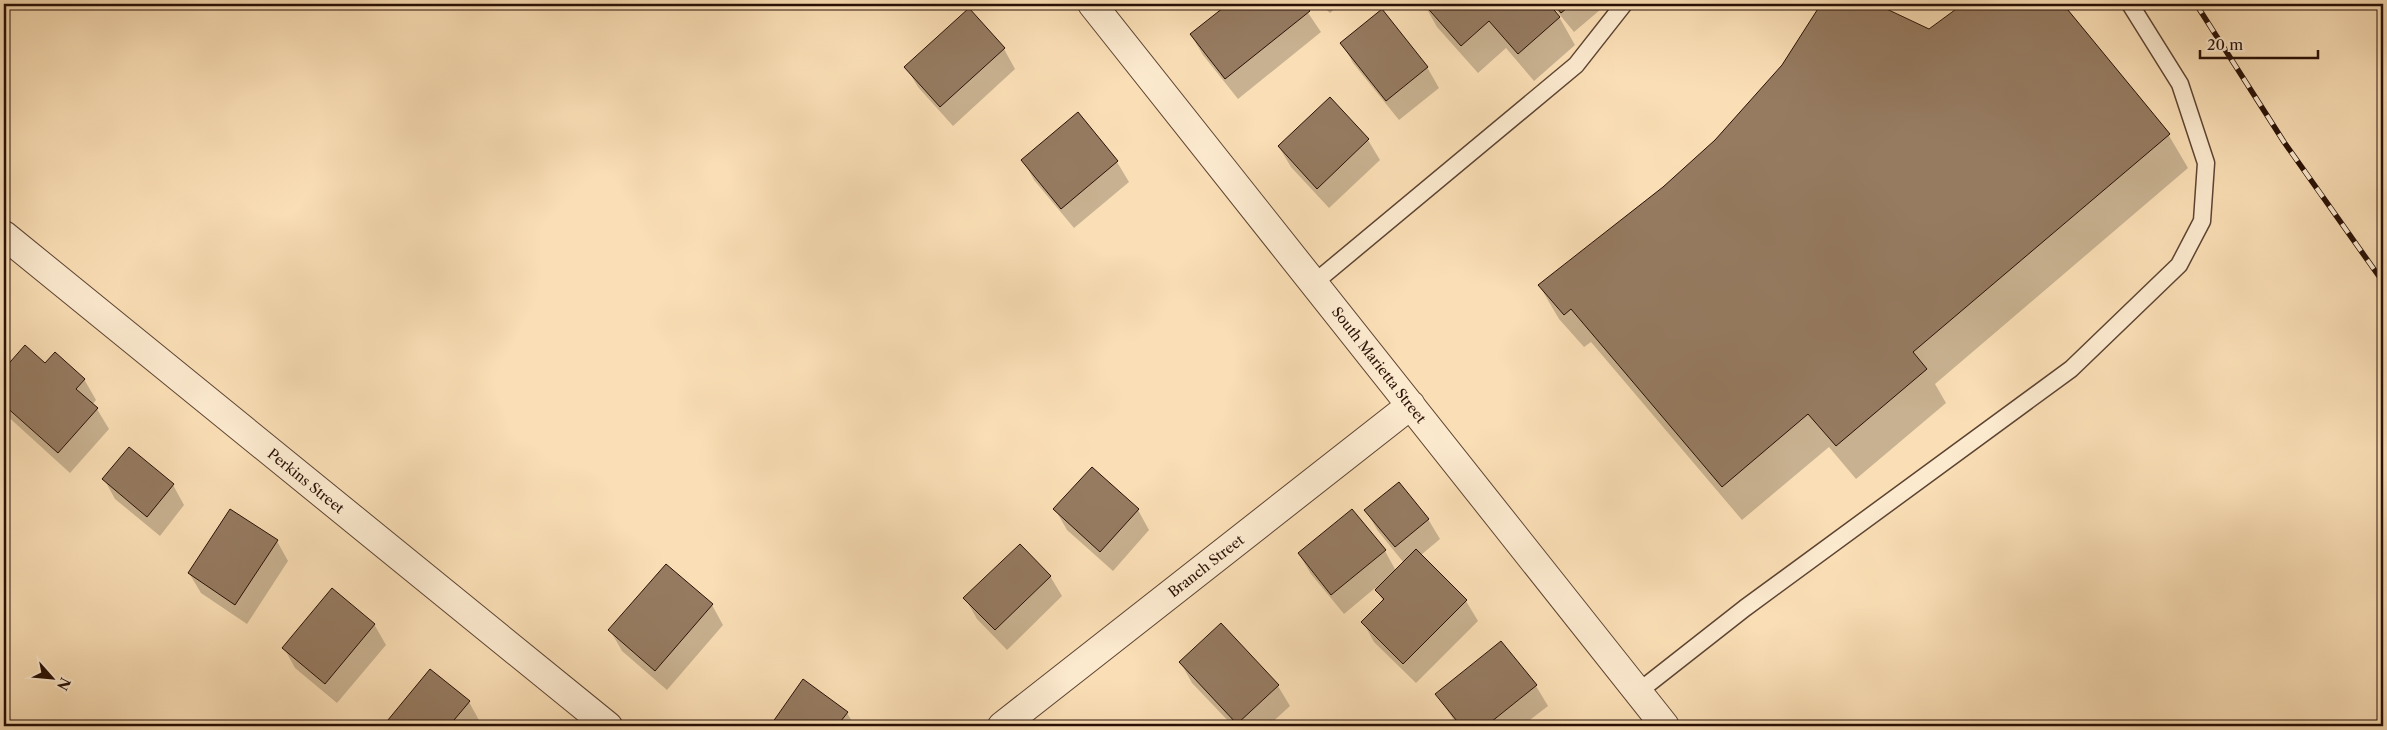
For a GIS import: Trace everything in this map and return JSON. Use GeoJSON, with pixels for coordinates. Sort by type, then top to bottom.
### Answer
{"type":"FeatureCollection","features":[{"type":"Feature","properties":{"kind":"street","name":"South Marietta Street"},"geometry":{"type":"LineString","coordinates":[[1092,4],[1665,726]]}},
{"type":"Feature","properties":{"kind":"street","name":"Perkins Street"},"geometry":{"type":"LineString","coordinates":[[4,235],[608,726]]}},
{"type":"Feature","properties":{"kind":"street","name":"Branch Street"},"geometry":{"type":"LineString","coordinates":[[1002,726],[1411,405]]}},
{"type":"Feature","properties":{"kind":"lane"},"geometry":{"type":"LineString","coordinates":[[1314,283],[1576,65],[1624,4]]}},
{"type":"Feature","properties":{"kind":"lane"},"geometry":{"type":"LineString","coordinates":[[1638,692],[1745,608],[2071,369],[2179,265],[2202,221],[2206,164],[2180,84],[2130,4]]}},
{"type":"Feature","properties":{"kind":"building"},"geometry":{"type":"Polygon","coordinates":[[[1228,4],[1304,4],[1310,11],[1225,79],[1190,34],[1228,4]]]}},
{"type":"Feature","properties":{"kind":"building"},"geometry":{"type":"Polygon","coordinates":[[[1424,4],[1549,4],[1560,17],[1518,54],[1489,21],[1461,46],[1424,4]]]}},
{"type":"Feature","properties":{"kind":"building"},"geometry":{"type":"Polygon","coordinates":[[[1554,4],[1572,4],[1561,13],[1554,4]]]}},
{"type":"Feature","properties":{"kind":"building"},"geometry":{"type":"Polygon","coordinates":[[[1821,4],[1876,4],[1929,29],[1963,4],[2063,4],[2170,134],[1913,352],[1927,369],[1836,446],[1808,414],[1722,487],[1571,309],[1564,315],[1538,285],[1663,187],[1715,140],[1782,65],[1821,4]]]}},
{"type":"Feature","properties":{"kind":"building"},"geometry":{"type":"Polygon","coordinates":[[[969,8],[1005,48],[940,107],[904,67],[969,8]]]}},
{"type":"Feature","properties":{"kind":"building"},"geometry":{"type":"Polygon","coordinates":[[[1382,9],[1428,67],[1386,101],[1340,43],[1382,9]]]}},
{"type":"Feature","properties":{"kind":"building"},"geometry":{"type":"Polygon","coordinates":[[[1330,97],[1369,139],[1317,189],[1278,146],[1330,97]]]}},
{"type":"Feature","properties":{"kind":"building"},"geometry":{"type":"Polygon","coordinates":[[[1078,112],[1118,161],[1061,209],[1021,160],[1078,112]]]}},
{"type":"Feature","properties":{"kind":"building"},"geometry":{"type":"Polygon","coordinates":[[[25,345],[45,363],[55,352],[85,379],[76,389],[98,408],[58,453],[4,405],[4,369],[25,345]]]}},
{"type":"Feature","properties":{"kind":"building"},"geometry":{"type":"Polygon","coordinates":[[[129,447],[174,484],[147,517],[102,479],[129,447]]]}},
{"type":"Feature","properties":{"kind":"building"},"geometry":{"type":"Polygon","coordinates":[[[1092,467],[1139,509],[1100,552],[1053,509],[1092,467]]]}},
{"type":"Feature","properties":{"kind":"building"},"geometry":{"type":"Polygon","coordinates":[[[1399,482],[1429,519],[1395,547],[1364,510],[1399,482]]]}},
{"type":"Feature","properties":{"kind":"building"},"geometry":{"type":"Polygon","coordinates":[[[230,509],[278,540],[235,605],[188,573],[230,509]]]}},
{"type":"Feature","properties":{"kind":"building"},"geometry":{"type":"Polygon","coordinates":[[[1352,509],[1386,550],[1331,595],[1298,553],[1352,509]]]}},
{"type":"Feature","properties":{"kind":"building"},"geometry":{"type":"Polygon","coordinates":[[[1020,544],[1051,576],[995,630],[963,598],[1020,544]]]}},
{"type":"Feature","properties":{"kind":"building"},"geometry":{"type":"Polygon","coordinates":[[[1416,549],[1467,600],[1403,664],[1361,622],[1384,599],[1375,590],[1416,549]]]}},
{"type":"Feature","properties":{"kind":"building"},"geometry":{"type":"Polygon","coordinates":[[[666,564],[713,604],[655,671],[608,630],[666,564]]]}},
{"type":"Feature","properties":{"kind":"building"},"geometry":{"type":"Polygon","coordinates":[[[332,588],[375,624],[325,684],[282,648],[332,588]]]}},
{"type":"Feature","properties":{"kind":"building"},"geometry":{"type":"Polygon","coordinates":[[[1221,623],[1279,685],[1237,724],[1179,662],[1221,623]]]}},
{"type":"Feature","properties":{"kind":"building"},"geometry":{"type":"Polygon","coordinates":[[[1501,641],[1537,685],[1486,726],[1461,726],[1435,694],[1501,641]]]}},
{"type":"Feature","properties":{"kind":"building"},"geometry":{"type":"Polygon","coordinates":[[[430,669],[470,701],[449,726],[383,726],[430,669]]]}},
{"type":"Feature","properties":{"kind":"building"},"geometry":{"type":"Polygon","coordinates":[[[803,679],[848,712],[837,726],[770,726],[803,679]]]}},
{"type":"Feature","properties":{"kind":"railway"},"geometry":{"type":"LineString","coordinates":[[2196,4],[2284,142],[2383,282]]}}]}
